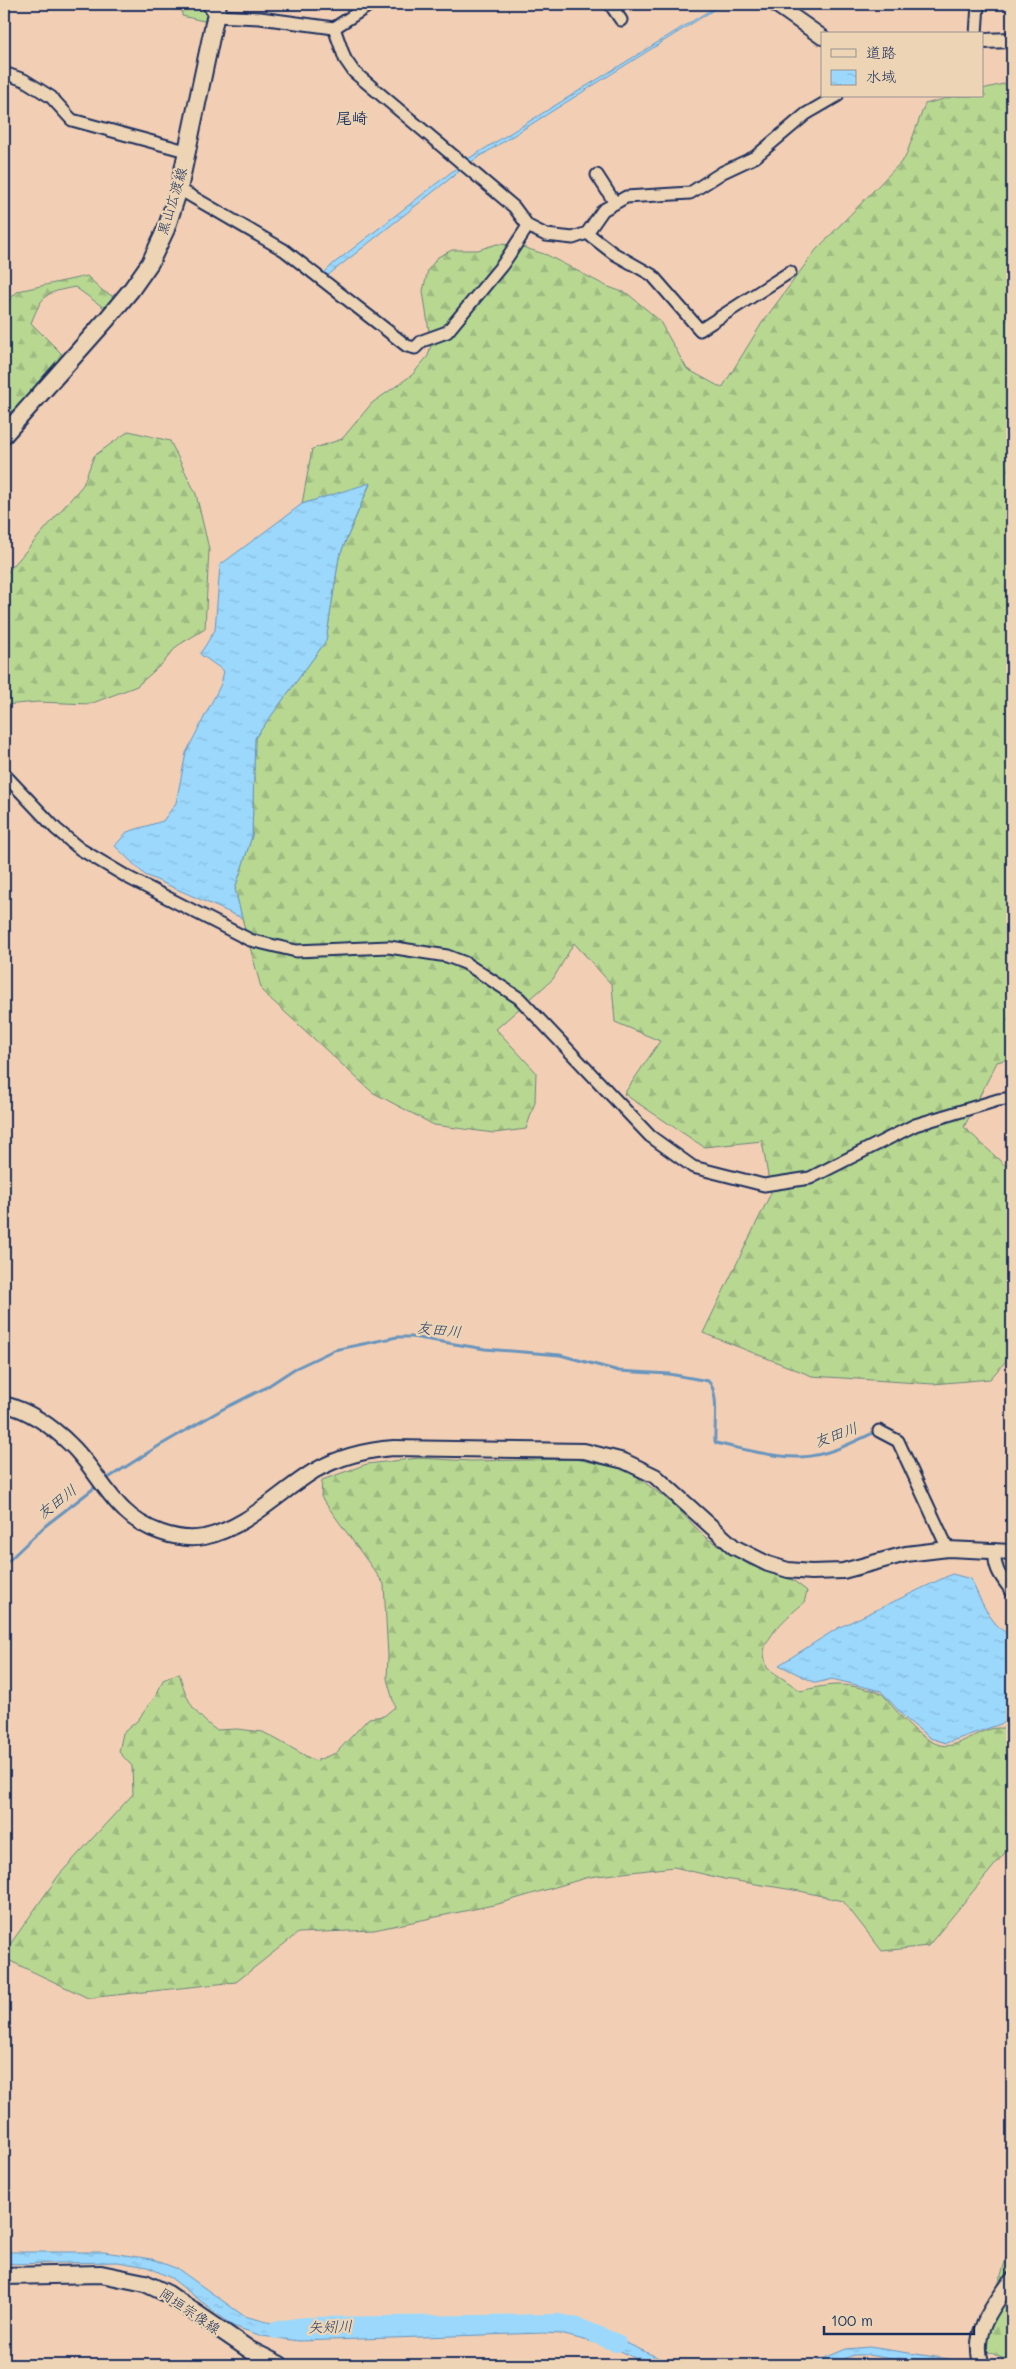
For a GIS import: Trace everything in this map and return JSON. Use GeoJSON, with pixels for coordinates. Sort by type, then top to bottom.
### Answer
{"type":"FeatureCollection","features":[{"type":"Feature","properties":{"kind":"main road","name":"黒山広渡線"},"geometry":{"type":"LineString","coordinates":[[4,435],[131,290],[150,263],[166,229],[179,189],[214,8]]}},
{"type":"Feature","properties":{"kind":"main road","name":"岡垣宗像線"},"geometry":{"type":"LineString","coordinates":[[4,2276],[101,2274],[145,2282],[168,2294],[250,2350],[280,2365]]}},
{"type":"Feature","properties":{"kind":"street"},"geometry":{"type":"LineString","coordinates":[[214,8],[260,18],[334,28],[371,4]]}},
{"type":"Feature","properties":{"kind":"street"},"geometry":{"type":"LineString","coordinates":[[610,4],[621,20]]}},
{"type":"Feature","properties":{"kind":"street"},"geometry":{"type":"LineString","coordinates":[[775,4],[821,37]]}},
{"type":"Feature","properties":{"kind":"street"},"geometry":{"type":"LineString","coordinates":[[976,32],[978,4]]}},
{"type":"Feature","properties":{"kind":"street"},"geometry":{"type":"LineString","coordinates":[[334,28],[345,59],[354,72],[514,207],[528,226],[546,235],[573,238],[587,233],[603,210],[626,197],[690,193],[723,172],[755,157],[806,114],[834,98]]}},
{"type":"Feature","properties":{"kind":"street"},"geometry":{"type":"LineString","coordinates":[[984,41],[1012,40]]}},
{"type":"Feature","properties":{"kind":"street"},"geometry":{"type":"LineString","coordinates":[[4,73],[24,80],[50,97],[72,120],[186,151]]}},
{"type":"Feature","properties":{"kind":"street"},"geometry":{"type":"LineString","coordinates":[[596,175],[616,203]]}},
{"type":"Feature","properties":{"kind":"street"},"geometry":{"type":"LineString","coordinates":[[179,189],[284,250],[407,346],[415,348],[422,342],[447,332],[503,264],[528,226]]}},
{"type":"Feature","properties":{"kind":"street"},"geometry":{"type":"LineString","coordinates":[[587,233],[613,253],[652,275],[700,330],[790,272]]}},
{"type":"Feature","properties":{"kind":"street"},"geometry":{"type":"LineString","coordinates":[[4,774],[56,830],[80,850],[129,878],[250,940],[296,951],[389,947],[447,956],[466,963],[519,998],[650,1136],[693,1167],[764,1185],[810,1178],[915,1125],[998,1100],[1012,1098]]}},
{"type":"Feature","properties":{"kind":"street"},"geometry":{"type":"LineString","coordinates":[[4,1404],[38,1418],[72,1446],[124,1510],[146,1526],[181,1537],[202,1538],[218,1534],[240,1523],[315,1471],[358,1453],[394,1448],[584,1451],[624,1461],[655,1476],[734,1547],[768,1564],[788,1570],[811,1572],[843,1571],[906,1554],[948,1549],[1012,1552]]}},
{"type":"Feature","properties":{"kind":"street"},"geometry":{"type":"LineString","coordinates":[[879,1431],[898,1441],[948,1549]]}},
{"type":"Feature","properties":{"kind":"street"},"geometry":{"type":"LineString","coordinates":[[995,1550],[994,1561],[996,1570],[1012,1592]]}},
{"type":"Feature","properties":{"kind":"street"},"geometry":{"type":"LineString","coordinates":[[982,2365],[978,2348],[981,2330],[1012,2280]]}},
{"type":"Feature","properties":{"kind":"green space"},"geometry":{"type":"Polygon","coordinates":[[[182,4],[206,4],[208,22],[182,16],[182,4]]]}},
{"type":"Feature","properties":{"kind":"green space"},"geometry":{"type":"Polygon","coordinates":[[[1012,82],[1012,1058],[997,1062],[964,1127],[1011,1171],[1012,1354],[990,1379],[933,1384],[812,1376],[703,1333],[771,1193],[762,1141],[704,1147],[624,1094],[660,1041],[615,1022],[612,985],[574,943],[553,979],[496,1029],[536,1072],[535,1102],[526,1129],[494,1133],[434,1125],[372,1092],[262,991],[235,889],[252,836],[255,738],[326,641],[339,557],[370,484],[302,504],[312,449],[342,439],[372,403],[412,375],[428,356],[431,345],[423,291],[428,270],[438,257],[452,250],[478,250],[497,244],[516,245],[547,255],[606,286],[628,294],[659,320],[687,369],[722,388],[762,323],[816,250],[905,158],[925,104],[948,98],[984,98],[984,89],[1012,82]]]}},
{"type":"Feature","properties":{"kind":"green space"},"geometry":{"type":"Polygon","coordinates":[[[87,276],[103,291],[116,298],[107,310],[75,287],[51,293],[42,300],[31,323],[62,354],[64,361],[4,430],[4,305],[18,291],[87,276]]]}},
{"type":"Feature","properties":{"kind":"green space"},"geometry":{"type":"Polygon","coordinates":[[[129,431],[170,441],[196,494],[209,549],[205,629],[177,646],[163,663],[137,686],[90,704],[38,702],[4,705],[4,573],[7,573],[83,485],[94,456],[129,431]]]}},
{"type":"Feature","properties":{"kind":"green space"},"geometry":{"type":"Polygon","coordinates":[[[419,1458],[471,1461],[576,1459],[628,1470],[672,1503],[705,1537],[749,1565],[794,1581],[807,1591],[804,1603],[769,1638],[764,1652],[767,1668],[801,1691],[841,1685],[878,1692],[884,1695],[914,1729],[926,1739],[940,1745],[957,1744],[984,1731],[993,1729],[1002,1728],[1012,1731],[1012,1844],[928,1946],[882,1951],[843,1901],[800,1891],[724,1879],[674,1867],[589,1877],[498,1904],[374,1930],[298,1933],[236,1982],[88,1998],[4,1958],[4,1953],[59,1875],[133,1794],[132,1766],[119,1752],[123,1733],[138,1720],[157,1694],[163,1680],[179,1673],[192,1706],[216,1730],[237,1729],[263,1732],[315,1761],[336,1753],[369,1718],[384,1716],[395,1707],[387,1679],[388,1656],[384,1584],[321,1497],[322,1480],[367,1464],[419,1458]]]}},
{"type":"Feature","properties":{"kind":"green space"},"geometry":{"type":"Polygon","coordinates":[[[1012,2238],[1012,2363],[973,2344],[999,2282],[1012,2238]]]}},
{"type":"Feature","properties":{"kind":"water"},"geometry":{"type":"Polygon","coordinates":[[[720,4],[723,4],[471,162],[327,276],[323,274],[333,264],[468,159],[720,4]]]}},
{"type":"Feature","properties":{"kind":"water"},"geometry":{"type":"Polygon","coordinates":[[[370,483],[339,557],[326,641],[255,738],[252,836],[235,889],[242,918],[145,875],[115,846],[127,832],[163,821],[176,803],[186,753],[221,684],[224,671],[200,654],[215,630],[220,565],[302,504],[370,483]]]}},
{"type":"Feature","properties":{"kind":"water"},"geometry":{"type":"Polygon","coordinates":[[[952,1574],[971,1579],[992,1619],[1004,1632],[1012,1637],[1012,1720],[946,1743],[930,1738],[906,1719],[881,1691],[832,1679],[816,1683],[779,1665],[838,1628],[952,1574]]]}},
{"type":"Feature","properties":{"kind":"water"},"geometry":{"type":"Polygon","coordinates":[[[4,2252],[104,2252],[152,2259],[178,2269],[244,2316],[287,2327],[374,2329],[516,2324],[551,2325],[624,2342],[674,2365],[648,2365],[613,2347],[560,2334],[299,2341],[262,2336],[233,2326],[171,2278],[148,2267],[118,2262],[4,2264],[4,2252]]]}},
{"type":"Feature","properties":{"kind":"water"},"geometry":{"type":"Polygon","coordinates":[[[869,2347],[949,2359],[960,2365],[928,2365],[868,2355],[854,2355],[828,2365],[808,2365],[846,2349],[869,2347]]]}},
{"type":"Feature","properties":{"kind":"waterway","name":"友田川"},"geometry":{"type":"LineString","coordinates":[[105,1480],[157,1447],[223,1409],[265,1388],[294,1369],[334,1350],[397,1337],[412,1337],[485,1349],[560,1355],[619,1371],[669,1374],[708,1381],[714,1393],[716,1443],[758,1453],[791,1457],[810,1456],[838,1449],[873,1433]]}},
{"type":"Feature","properties":{"kind":"waterway","name":"友田川"},"geometry":{"type":"LineString","coordinates":[[4,1565],[45,1526],[98,1485]]}},
{"type":"Feature","properties":{"kind":"waterway","name":"矢矧川"},"geometry":{"type":"LineString","coordinates":[[276,2330],[306,2326],[559,2323],[578,2327],[617,2343]]}},
{"type":"Feature","properties":{"kind":"district","name":"尾崎"},"geometry":{"type":"Point","coordinates":[352,118]}}]}
